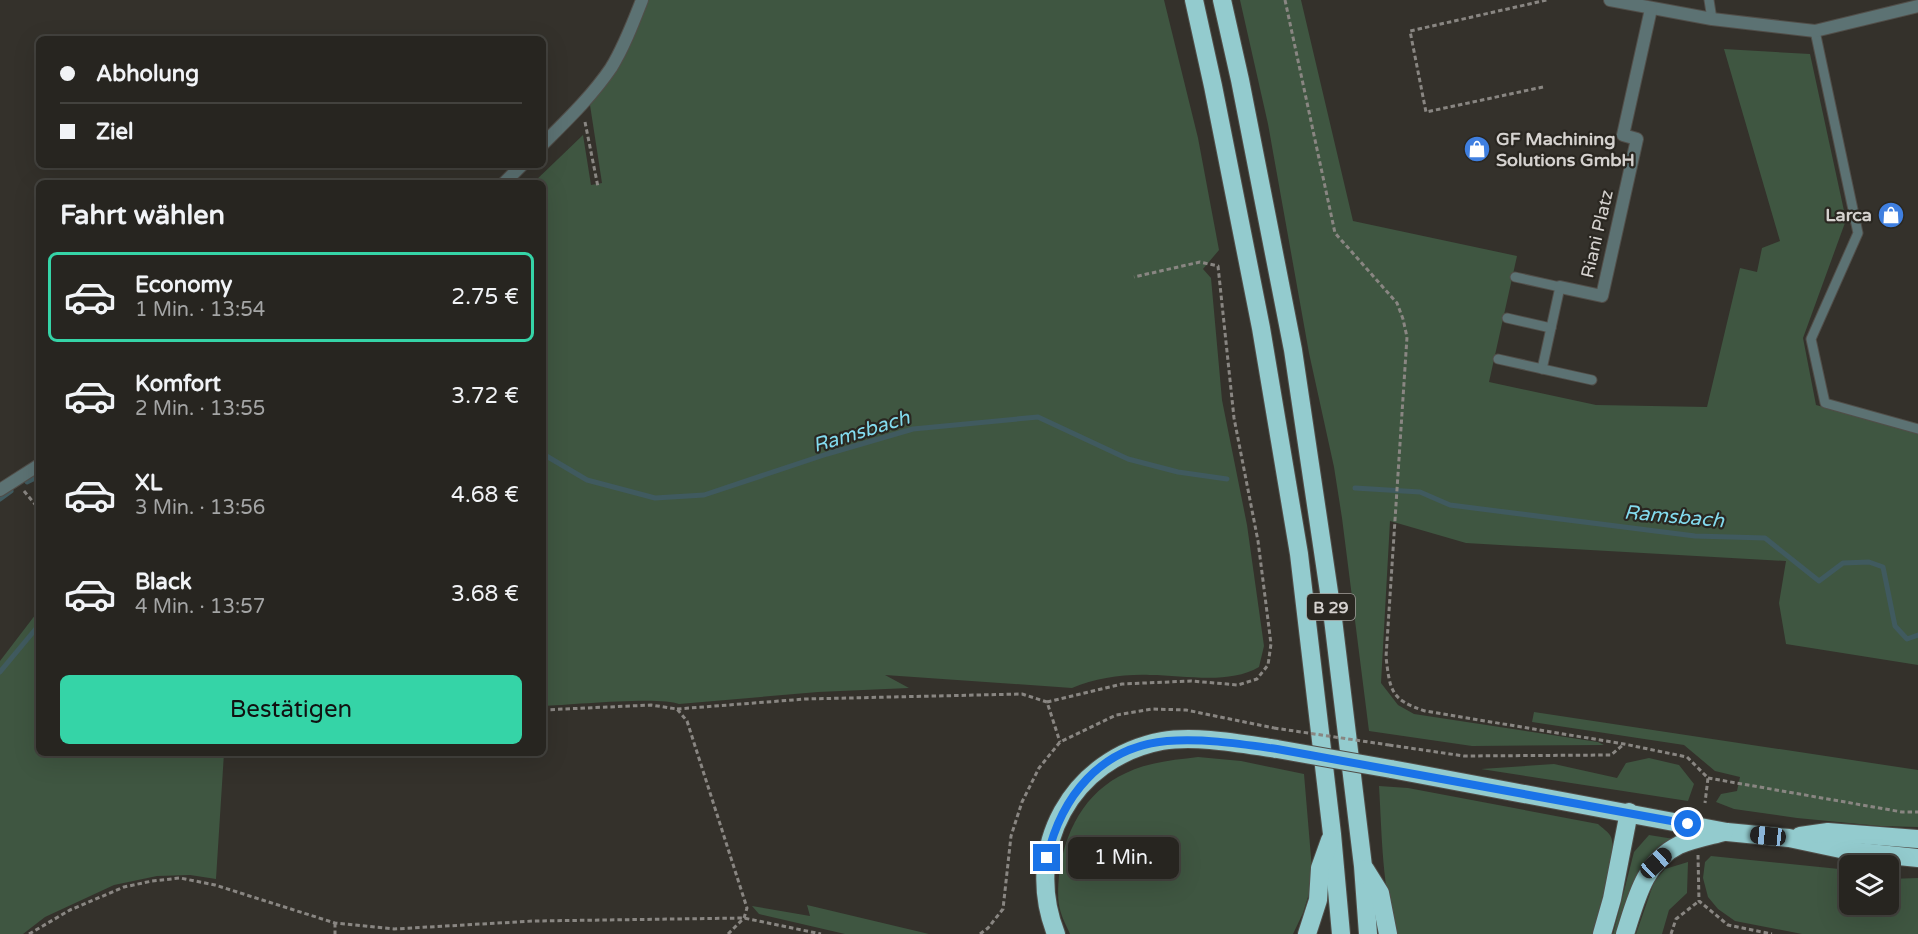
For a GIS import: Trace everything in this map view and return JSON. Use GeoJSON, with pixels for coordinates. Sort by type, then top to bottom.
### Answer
{"type":"FeatureCollection","features":[{"type":"Feature","properties":{"kind":"highway","name":"B 29"},"geometry":{"type":"LineString","coordinates":[[1194,0],[1261,328],[1299,554],[1332,834],[1341,934]]}},
{"type":"Feature","properties":{"kind":"highway","name":"B 29"},"geometry":{"type":"LineString","coordinates":[[1222,0],[1293,350],[1333,620],[1363,866],[1368,934]]}},
{"type":"Feature","properties":{"kind":"highway"},"geometry":{"type":"LineString","coordinates":[[1056,934],[1048,910],[1046,893],[1047,858],[1057,821],[1075,791],[1103,765],[1135,748],[1164,741],[1213,742],[1277,749],[1629,812],[1727,832],[1789,838],[1850,850],[1918,858]]}},
{"type":"Feature","properties":{"kind":"highway"},"geometry":{"type":"LineString","coordinates":[[1602,934],[1612,899],[1629,812]]}},
{"type":"Feature","properties":{"kind":"highway"},"geometry":{"type":"LineString","coordinates":[[1625,934],[1645,878],[1656,863],[1681,844],[1727,832]]}},
{"type":"Feature","properties":{"kind":"highway"},"geometry":{"type":"LineString","coordinates":[[1789,838],[1828,832],[1918,839]]}},
{"type":"Feature","properties":{"kind":"highway"},"geometry":{"type":"LineString","coordinates":[[1307,934],[1318,900],[1320,868],[1332,834]]}},
{"type":"Feature","properties":{"kind":"highway"},"geometry":{"type":"LineString","coordinates":[[1363,866],[1380,893],[1388,934]]}},
{"type":"Feature","properties":{"kind":"street"},"geometry":{"type":"LineString","coordinates":[[546,141],[582,106],[611,68],[631,30],[642,0]]}},
{"type":"Feature","properties":{"kind":"street"},"geometry":{"type":"LineString","coordinates":[[1610,0],[1713,19],[1815,31],[1918,6]]}},
{"type":"Feature","properties":{"kind":"street","name":"Riani Platz"},"geometry":{"type":"LineString","coordinates":[[1560,287],[1602,296],[1637,139],[1623,135],[1652,9]]}},
{"type":"Feature","properties":{"kind":"street"},"geometry":{"type":"LineString","coordinates":[[507,180],[519,168]]}},
{"type":"Feature","properties":{"kind":"street"},"geometry":{"type":"LineString","coordinates":[[0,490],[36,467]]}},
{"type":"Feature","properties":{"kind":"lane"},"geometry":{"type":"LineString","coordinates":[[1709,0],[1713,19]]}},
{"type":"Feature","properties":{"kind":"lane"},"geometry":{"type":"LineString","coordinates":[[1815,31],[1857,233],[1811,339],[1825,403],[1918,429]]}},
{"type":"Feature","properties":{"kind":"lane"},"geometry":{"type":"LineString","coordinates":[[1515,277],[1560,287],[1542,369]]}},
{"type":"Feature","properties":{"kind":"lane"},"geometry":{"type":"LineString","coordinates":[[1507,318],[1551,328]]}},
{"type":"Feature","properties":{"kind":"lane"},"geometry":{"type":"LineString","coordinates":[[1498,359],[1592,380]]}},
{"type":"Feature","properties":{"kind":"path"},"geometry":{"type":"LineString","coordinates":[[1285,0],[1335,233],[1396,303],[1407,337],[1386,657],[1390,686],[1403,704],[1425,711],[1624,744],[1686,757],[1708,777],[1902,812],[1918,812]]}},
{"type":"Feature","properties":{"kind":"path"},"geometry":{"type":"LineString","coordinates":[[1543,87],[1426,112],[1410,31],[1547,0]]}},
{"type":"Feature","properties":{"kind":"path"},"geometry":{"type":"LineString","coordinates":[[582,106],[598,187]]}},
{"type":"Feature","properties":{"kind":"path"},"geometry":{"type":"LineString","coordinates":[[546,710],[651,705],[677,709],[805,699],[1022,694],[1047,702],[1122,684],[1191,681],[1238,685],[1257,679],[1268,665],[1271,644],[1258,541],[1234,418],[1218,266],[1200,262],[1134,277]]}},
{"type":"Feature","properties":{"kind":"path"},"geometry":{"type":"LineString","coordinates":[[15,481],[36,506]]}},
{"type":"Feature","properties":{"kind":"path"},"geometry":{"type":"LineString","coordinates":[[1047,702],[1060,742]]}},
{"type":"Feature","properties":{"kind":"path"},"geometry":{"type":"LineString","coordinates":[[677,709],[687,721],[745,898],[747,908],[744,918],[728,934]]}},
{"type":"Feature","properties":{"kind":"path"},"geometry":{"type":"LineString","coordinates":[[1274,728],[1464,756],[1611,755],[1624,744]]}},
{"type":"Feature","properties":{"kind":"path"},"geometry":{"type":"LineString","coordinates":[[1705,803],[1708,777]]}},
{"type":"Feature","properties":{"kind":"path"},"geometry":{"type":"LineString","coordinates":[[1698,853],[1699,901],[1728,925],[1772,934]]}},
{"type":"Feature","properties":{"kind":"path"},"geometry":{"type":"LineString","coordinates":[[29,934],[70,910],[124,887],[180,878],[215,885],[335,923],[394,929],[534,921],[744,918],[821,934]]}},
{"type":"Feature","properties":{"kind":"path"},"geometry":{"type":"LineString","coordinates":[[1671,934],[1676,919],[1699,901]]}},
{"type":"Feature","properties":{"kind":"path"},"geometry":{"type":"LineString","coordinates":[[335,923],[335,934]]}},
{"type":"Feature","properties":{"kind":"green space"},"geometry":{"type":"Polygon","coordinates":[[[648,0],[1164,0],[1198,138],[1219,250],[1203,269],[1211,278],[1222,400],[1247,525],[1264,646],[1259,667],[1234,676],[1206,678],[1163,675],[1120,676],[1100,679],[1072,688],[885,675],[909,688],[818,692],[679,704],[634,701],[546,706],[546,180],[536,180],[583,135],[591,185],[602,183],[590,105],[634,36],[648,0]]]}},
{"type":"Feature","properties":{"kind":"green space"},"geometry":{"type":"Polygon","coordinates":[[[1240,0],[1301,0],[1353,221],[1517,256],[1489,382],[1596,405],[1707,407],[1740,268],[1757,272],[1762,248],[1780,241],[1724,49],[1810,54],[1846,220],[1803,338],[1816,405],[1918,433],[1918,665],[1786,644],[1779,603],[1786,561],[1466,543],[1390,521],[1381,683],[1398,705],[1414,714],[1598,742],[1604,745],[1472,746],[1369,731],[1334,467],[1309,353],[1268,124],[1240,0]]]}},
{"type":"Feature","properties":{"kind":"green space"},"geometry":{"type":"Polygon","coordinates":[[[36,614],[36,756],[224,756],[216,879],[190,875],[157,876],[114,885],[45,917],[23,934],[0,934],[0,661],[36,614]]]}},
{"type":"Feature","properties":{"kind":"green space"},"geometry":{"type":"Polygon","coordinates":[[[1534,712],[1918,770],[1918,827],[1880,826],[1797,818],[1734,809],[1716,802],[1721,794],[1737,791],[1740,777],[1715,771],[1684,745],[1532,722],[1534,712]]]}},
{"type":"Feature","properties":{"kind":"green space"},"geometry":{"type":"Polygon","coordinates":[[[1198,757],[1241,761],[1304,774],[1313,881],[1303,913],[1293,934],[1070,934],[1059,904],[1059,876],[1071,830],[1088,803],[1111,781],[1134,769],[1161,762],[1198,757]]]}},
{"type":"Feature","properties":{"kind":"green space"},"geometry":{"type":"Polygon","coordinates":[[[1649,758],[1679,765],[1694,784],[1688,801],[1481,769],[1554,764],[1617,778],[1626,763],[1649,758]]]}},
{"type":"Feature","properties":{"kind":"green space"},"geometry":{"type":"Polygon","coordinates":[[[1379,786],[1408,788],[1598,824],[1611,837],[1612,857],[1607,885],[1593,934],[1396,934],[1385,879],[1379,786]]]}},
{"type":"Feature","properties":{"kind":"green space"},"geometry":{"type":"Polygon","coordinates":[[[1649,835],[1680,840],[1618,934],[1613,934],[1634,852],[1649,835]]]}},
{"type":"Feature","properties":{"kind":"green space"},"geometry":{"type":"Polygon","coordinates":[[[1711,856],[1839,869],[1839,915],[1899,915],[1899,879],[1918,878],[1918,934],[1802,934],[1735,921],[1718,909],[1708,897],[1703,878],[1705,862],[1711,856]]]}},
{"type":"Feature","properties":{"kind":"green space"},"geometry":{"type":"Polygon","coordinates":[[[1688,862],[1687,893],[1669,910],[1662,934],[1636,934],[1654,882],[1665,869],[1688,862]]]}},
{"type":"Feature","properties":{"kind":"green space"},"geometry":{"type":"Polygon","coordinates":[[[807,905],[929,934],[845,934],[759,914],[752,906],[810,916],[807,905]]]}},
{"type":"Feature","properties":{"kind":"waterway","name":"Ramsbach"},"geometry":{"type":"LineString","coordinates":[[546,456],[587,480],[655,498],[704,495],[827,454],[913,429],[1038,417],[1128,459],[1178,472],[1227,479]]}},
{"type":"Feature","properties":{"kind":"waterway"},"geometry":{"type":"LineString","coordinates":[[27,482],[36,478]]}},
{"type":"Feature","properties":{"kind":"waterway","name":"Ramsbach"},"geometry":{"type":"LineString","coordinates":[[1355,488],[1420,492],[1450,505],[1695,536],[1765,538],[1819,581],[1843,563],[1869,562],[1883,567],[1895,626],[1907,639],[1918,635]]}},
{"type":"Feature","properties":{"kind":"waterway"},"geometry":{"type":"LineString","coordinates":[[0,499],[11,491]]}},
{"type":"Feature","properties":{"kind":"waterway","name":"Ramsbach"},"geometry":{"type":"LineString","coordinates":[[0,672],[36,629]]}},
{"type":"Feature","properties":{"kind":"place","name":"GF Machining Solutions GmbH"},"geometry":{"type":"Point","coordinates":[1477,149]}},
{"type":"Feature","properties":{"kind":"place","name":"Larca"},"geometry":{"type":"Point","coordinates":[1891,215]}},
{"type":"Feature","properties":{"kind":"route"},"geometry":{"type":"LineString","coordinates":[[1047,858],[1057,821],[1075,791],[1088,778],[1103,765],[1135,748],[1164,741],[1242,744],[1277,749],[1688,824]]}}]}
